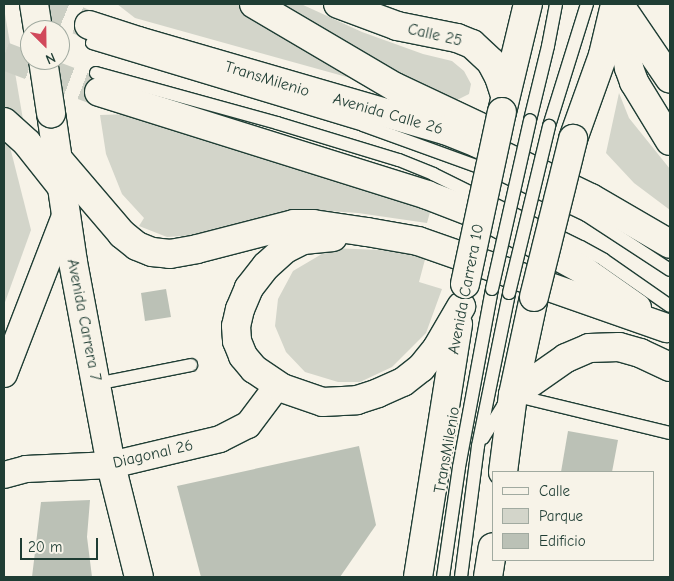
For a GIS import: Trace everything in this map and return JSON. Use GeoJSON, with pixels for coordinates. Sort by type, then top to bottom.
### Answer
{"type":"FeatureCollection","features":[{"type":"Feature","properties":{"kind":"main road"},"geometry":{"type":"LineString","coordinates":[[34,4],[36,20]]}},
{"type":"Feature","properties":{"kind":"main road"},"geometry":{"type":"LineString","coordinates":[[254,4],[395,87],[512,142],[591,198]]}},
{"type":"Feature","properties":{"kind":"main road","name":"Calle 25"},"geometry":{"type":"LineString","coordinates":[[338,4],[396,26],[457,38],[472,44],[491,62],[499,77],[504,104]]}},
{"type":"Feature","properties":{"kind":"main road","name":"Avenida Carrera 10"},"geometry":{"type":"LineString","coordinates":[[418,577],[463,295],[504,104],[528,4]]}},
{"type":"Feature","properties":{"kind":"main road"},"geometry":{"type":"LineString","coordinates":[[617,4],[670,79]]}},
{"type":"Feature","properties":{"kind":"main road"},"geometry":{"type":"LineString","coordinates":[[503,471],[513,395],[522,295],[602,59],[617,4]]}},
{"type":"Feature","properties":{"kind":"main road"},"geometry":{"type":"LineString","coordinates":[[617,4],[634,82],[670,141]]}},
{"type":"Feature","properties":{"kind":"main road","name":"Avenida Calle 26"},"geometry":{"type":"LineString","coordinates":[[90,34],[138,41],[445,130],[477,143],[591,198],[670,244]]}},
{"type":"Feature","properties":{"kind":"main road","name":"Avenida Carrera 7"},"geometry":{"type":"LineString","coordinates":[[44,70],[66,213],[96,384],[112,465],[139,577]]}},
{"type":"Feature","properties":{"kind":"main road"},"geometry":{"type":"LineString","coordinates":[[97,83],[427,194],[492,220],[583,270],[669,322]]}},
{"type":"Feature","properties":{"kind":"main road"},"geometry":{"type":"LineString","coordinates":[[4,122],[30,147],[62,187]]}},
{"type":"Feature","properties":{"kind":"main road"},"geometry":{"type":"LineString","coordinates":[[58,159],[122,234],[137,246],[152,252],[170,254],[197,249],[294,224],[331,227],[418,242],[669,322]]}},
{"type":"Feature","properties":{"kind":"main road"},"geometry":{"type":"LineString","coordinates":[[418,242],[318,238],[303,240],[284,249],[266,266],[249,288],[240,309],[236,326],[237,341],[243,356],[254,369],[278,385],[323,402],[357,400],[403,382],[421,368],[437,348],[463,295]]}},
{"type":"Feature","properties":{"kind":"main road"},"geometry":{"type":"LineString","coordinates":[[513,395],[566,358],[589,348],[619,347],[640,353],[670,367]]}},
{"type":"Feature","properties":{"kind":"main road"},"geometry":{"type":"LineString","coordinates":[[488,577],[492,553]]}},
{"type":"Feature","properties":{"kind":"street"},"geometry":{"type":"LineString","coordinates":[[4,374],[66,213]]}},
{"type":"Feature","properties":{"kind":"street","name":"Diagonal 26"},"geometry":{"type":"LineString","coordinates":[[4,475],[26,469],[112,465],[220,439],[235,433],[257,416],[278,385]]}},
{"type":"Feature","properties":{"kind":"lane","name":"TransMilenio"},"geometry":{"type":"LineString","coordinates":[[443,577],[459,467],[492,289],[556,4]]}},
{"type":"Feature","properties":{"kind":"lane","name":"TransMilenio"},"geometry":{"type":"LineString","coordinates":[[461,577],[478,446],[522,295],[549,126],[587,4]]}},
{"type":"Feature","properties":{"kind":"lane","name":"TransMilenio"},"geometry":{"type":"LineString","coordinates":[[90,34],[363,125],[486,169],[586,215],[670,270]]}},
{"type":"Feature","properties":{"kind":"lane"},"geometry":{"type":"LineString","coordinates":[[96,384],[191,365]]}},
{"type":"Feature","properties":{"kind":"lane","name":"TransMilenio"},"geometry":{"type":"LineString","coordinates":[[478,446],[503,406],[513,395]]}},
{"type":"Feature","properties":{"kind":"lane"},"geometry":{"type":"LineString","coordinates":[[513,395],[670,433]]}},
{"type":"Feature","properties":{"kind":"green space"},"geometry":{"type":"Polygon","coordinates":[[[117,4],[240,4],[372,84],[135,18],[117,4]]]}},
{"type":"Feature","properties":{"kind":"green space"},"geometry":{"type":"Polygon","coordinates":[[[267,4],[301,4],[362,32],[423,54],[452,61],[464,71],[471,84],[469,94],[459,99],[438,99],[267,4]]]}},
{"type":"Feature","properties":{"kind":"green space"},"geometry":{"type":"Polygon","coordinates":[[[4,8],[27,143],[4,122],[4,8]]]}},
{"type":"Feature","properties":{"kind":"green space"},"geometry":{"type":"Polygon","coordinates":[[[619,93],[629,118],[670,169],[670,210],[634,183],[606,153],[619,93]]]}},
{"type":"Feature","properties":{"kind":"green space"},"geometry":{"type":"Polygon","coordinates":[[[130,114],[432,205],[427,223],[358,213],[301,209],[212,234],[167,237],[139,226],[144,218],[122,194],[106,154],[100,115],[130,114]]]}},
{"type":"Feature","properties":{"kind":"green space"},"geometry":{"type":"Polygon","coordinates":[[[4,142],[10,147],[31,230],[4,305],[4,142]]]}},
{"type":"Feature","properties":{"kind":"green space"},"geometry":{"type":"Polygon","coordinates":[[[332,248],[427,252],[419,282],[442,289],[426,333],[392,367],[360,382],[338,382],[305,372],[286,352],[275,326],[278,299],[293,271],[332,248]]]}},
{"type":"Feature","properties":{"kind":"building"},"geometry":{"type":"Polygon","coordinates":[[[166,289],[171,317],[145,321],[141,293],[166,289]]]}},
{"type":"Feature","properties":{"kind":"building"},"geometry":{"type":"Polygon","coordinates":[[[568,431],[618,440],[612,471],[561,471],[568,431]]]}},
{"type":"Feature","properties":{"kind":"building"},"geometry":{"type":"Polygon","coordinates":[[[359,446],[376,525],[340,577],[201,577],[177,486],[359,446]]]}},
{"type":"Feature","properties":{"kind":"building"},"geometry":{"type":"Polygon","coordinates":[[[90,500],[87,537],[92,577],[32,577],[41,502],[90,500]]]}},
{"type":"Feature","properties":{"kind":"tunnel"},"geometry":{"type":"LineString","coordinates":[[39,4],[89,25]]}},
{"type":"Feature","properties":{"kind":"tunnel"},"geometry":{"type":"LineString","coordinates":[[4,56],[99,92]]}}]}
